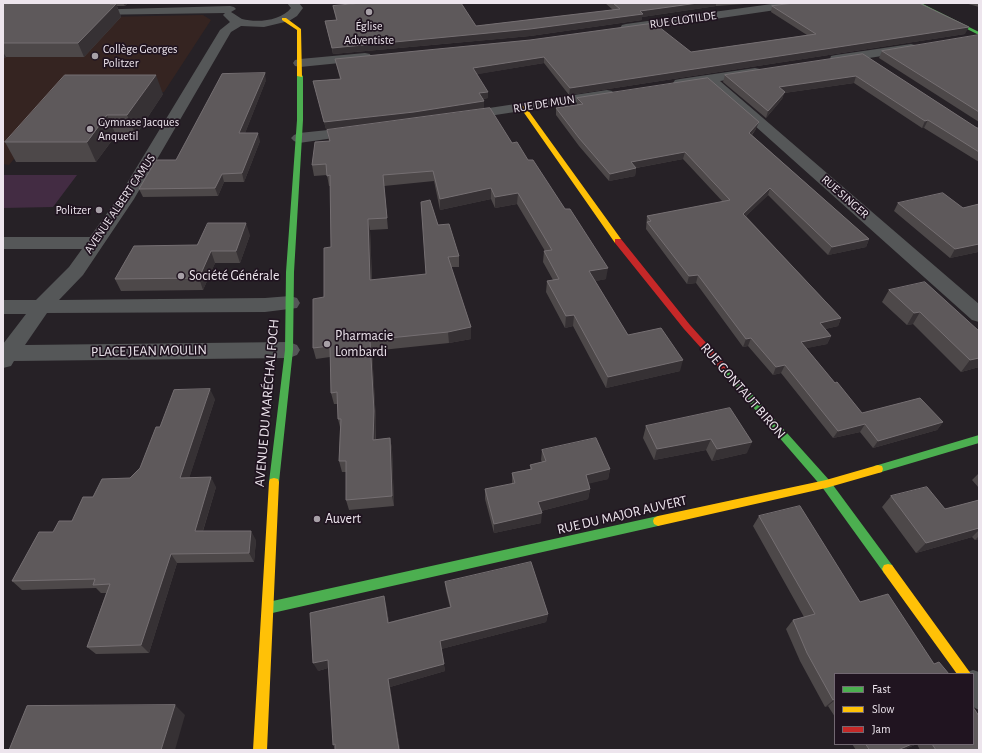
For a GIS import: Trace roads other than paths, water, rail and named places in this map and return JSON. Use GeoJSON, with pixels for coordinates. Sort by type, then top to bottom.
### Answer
{"type":"FeatureCollection","features":[{"type":"Feature","properties":{"kind":"street","name":"AVENUE ALBERT CAMUS"},"geometry":{"type":"LineString","coordinates":[[6,356],[41,307],[76,271],[126,199],[235,16],[241,3]]}},
{"type":"Feature","properties":{"kind":"street"},"geometry":{"type":"LineString","coordinates":[[74,12],[235,16],[261,24],[284,19],[295,12],[297,8],[293,3]]}},
{"type":"Feature","properties":{"kind":"street","name":"RUE CLOTILDE"},"geometry":{"type":"LineString","coordinates":[[616,29],[803,3]]}},
{"type":"Feature","properties":{"kind":"street"},"geometry":{"type":"LineString","coordinates":[[917,3],[979,34]]}},
{"type":"Feature","properties":{"kind":"street","name":"AVENUE DU MARÉCHAL FOCH"},"geometry":{"type":"LineString","coordinates":[[260,750],[273,492],[289,350],[290,272],[299,138],[299,29],[284,19]]}},
{"type":"Feature","properties":{"kind":"street"},"geometry":{"type":"LineString","coordinates":[[961,41],[979,37]]}},
{"type":"Feature","properties":{"kind":"street"},"geometry":{"type":"LineString","coordinates":[[824,61],[923,46]]}},
{"type":"Feature","properties":{"kind":"street"},"geometry":{"type":"LineString","coordinates":[[862,55],[878,65]]}},
{"type":"Feature","properties":{"kind":"street"},"geometry":{"type":"LineString","coordinates":[[300,63],[375,56]]}},
{"type":"Feature","properties":{"kind":"street"},"geometry":{"type":"LineString","coordinates":[[663,86],[771,69]]}},
{"type":"Feature","properties":{"kind":"street","name":"RUE SINGER"},"geometry":{"type":"LineString","coordinates":[[710,79],[979,315]]}},
{"type":"Feature","properties":{"kind":"street","name":"RUE DE MUN"},"geometry":{"type":"LineString","coordinates":[[453,118],[616,93]]}},
{"type":"Feature","properties":{"kind":"street","name":"RUE GONTAUT BIRON"},"geometry":{"type":"LineString","coordinates":[[523,107],[625,250],[687,327],[826,484],[964,673]]}},
{"type":"Feature","properties":{"kind":"street"},"geometry":{"type":"LineString","coordinates":[[299,138],[370,129]]}},
{"type":"Feature","properties":{"kind":"street"},"geometry":{"type":"LineString","coordinates":[[3,243],[95,243]]}},
{"type":"Feature","properties":{"kind":"street"},"geometry":{"type":"LineString","coordinates":[[3,307],[265,305],[290,303]]}},
{"type":"Feature","properties":{"kind":"street","name":"PLACE JEAN MOULIN"},"geometry":{"type":"LineString","coordinates":[[6,356],[289,350]]}},
{"type":"Feature","properties":{"kind":"street","name":"RUE DU MAJOR AUVERT"},"geometry":{"type":"LineString","coordinates":[[268,608],[826,484],[979,439]]}},
{"type":"Feature","properties":{"kind":"place","name":"Église Adventiste"},"geometry":{"type":"Point","coordinates":[369,12]}},
{"type":"Feature","properties":{"kind":"place","name":"Collège Georges Politzer"},"geometry":{"type":"Point","coordinates":[95,56]}},
{"type":"Feature","properties":{"kind":"place","name":"Gymnase Jacques Anquetil"},"geometry":{"type":"Point","coordinates":[90,129]}},
{"type":"Feature","properties":{"kind":"place","name":"Politzer"},"geometry":{"type":"Point","coordinates":[99,210]}},
{"type":"Feature","properties":{"kind":"place","name":"Société Générale"},"geometry":{"type":"Point","coordinates":[181,276]}},
{"type":"Feature","properties":{"kind":"place","name":"Pharmacie Lombardi"},"geometry":{"type":"Point","coordinates":[327,344]}},
{"type":"Feature","properties":{"kind":"place","name":"Auvert"},"geometry":{"type":"Point","coordinates":[317,519]}}]}
